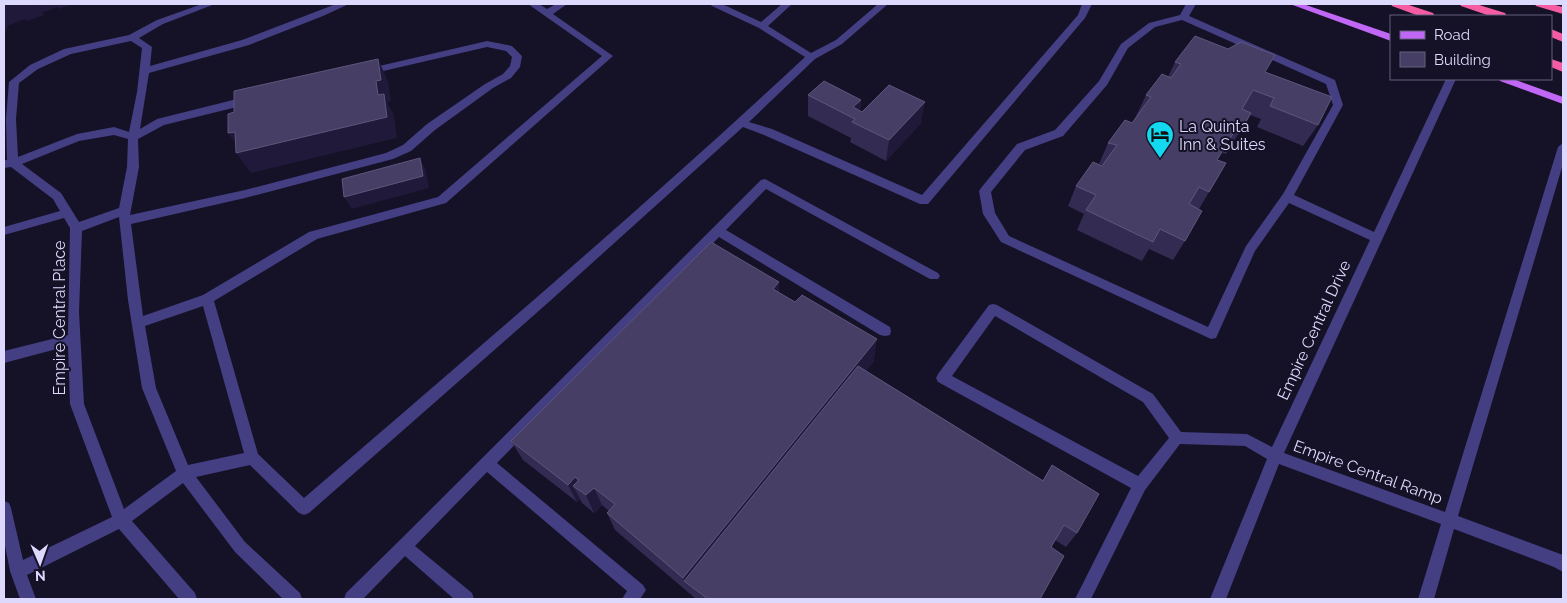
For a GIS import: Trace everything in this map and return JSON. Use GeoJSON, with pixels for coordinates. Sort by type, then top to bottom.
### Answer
{"type":"FeatureCollection","features":[{"type":"Feature","properties":{"kind":"highway"},"geometry":{"type":"LineString","coordinates":[[1396,4],[1426,15]]}},
{"type":"Feature","properties":{"kind":"highway"},"geometry":{"type":"LineString","coordinates":[[1465,4],[1498,15]]}},
{"type":"Feature","properties":{"kind":"highway"},"geometry":{"type":"LineString","coordinates":[[1540,4],[1563,12]]}},
{"type":"Feature","properties":{"kind":"main road"},"geometry":{"type":"LineString","coordinates":[[1295,4],[1390,38]]}},
{"type":"Feature","properties":{"kind":"main road"},"geometry":{"type":"LineString","coordinates":[[1507,80],[1563,101]]}},
{"type":"Feature","properties":{"kind":"street"},"geometry":{"type":"LineString","coordinates":[[210,4],[160,22],[132,38],[68,51],[34,67],[14,82],[8,163],[77,138],[114,130],[133,137],[161,122],[256,99]]}},
{"type":"Feature","properties":{"kind":"street"},"geometry":{"type":"LineString","coordinates":[[144,71],[184,62],[290,28],[344,4]]}},
{"type":"Feature","properties":{"kind":"street"},"geometry":{"type":"LineString","coordinates":[[138,323],[207,299],[313,235],[442,200],[608,56],[534,4]]}},
{"type":"Feature","properties":{"kind":"street"},"geometry":{"type":"LineString","coordinates":[[548,13],[562,4]]}},
{"type":"Feature","properties":{"kind":"street"},"geometry":{"type":"LineString","coordinates":[[715,4],[762,26],[811,58]]}},
{"type":"Feature","properties":{"kind":"street"},"geometry":{"type":"LineString","coordinates":[[762,26],[787,4]]}},
{"type":"Feature","properties":{"kind":"street"},"geometry":{"type":"LineString","coordinates":[[207,299],[252,458],[304,508],[546,297],[742,123],[811,58],[839,42],[883,4]]}},
{"type":"Feature","properties":{"kind":"street"},"geometry":{"type":"LineString","coordinates":[[742,123],[768,132],[924,200],[1082,16],[1087,4]]}},
{"type":"Feature","properties":{"kind":"street"},"geometry":{"type":"LineString","coordinates":[[1182,17],[1331,82],[1338,105],[1287,198],[1250,248],[1211,334],[1005,239],[989,214],[985,191],[1021,147],[1059,133],[1103,83],[1124,46],[1152,26],[1182,17],[1191,4]]}},
{"type":"Feature","properties":{"kind":"street"},"geometry":{"type":"LineString","coordinates":[[132,38],[147,47],[142,92],[133,137],[133,167],[125,216],[138,323],[149,388],[184,473],[240,547],[294,599]]}},
{"type":"Feature","properties":{"kind":"street","name":"Empire Central Place"},"geometry":{"type":"LineString","coordinates":[[76,228],[125,216],[245,194],[390,156],[407,148],[431,127],[489,86],[507,76],[515,66],[517,56],[509,48],[487,44],[357,74]]}},
{"type":"Feature","properties":{"kind":"street","name":"Empire Central Drive"},"geometry":{"type":"LineString","coordinates":[[1218,599],[1275,456],[1451,80]]}},
{"type":"Feature","properties":{"kind":"street"},"geometry":{"type":"LineString","coordinates":[[1426,599],[1563,147]]}},
{"type":"Feature","properties":{"kind":"street","name":"Empire Central Place"},"geometry":{"type":"LineString","coordinates":[[8,163],[57,196],[76,228],[73,312],[76,404],[121,520],[189,599]]}},
{"type":"Feature","properties":{"kind":"street"},"geometry":{"type":"LineString","coordinates":[[352,599],[765,183],[934,276]]}},
{"type":"Feature","properties":{"kind":"street"},"geometry":{"type":"LineString","coordinates":[[1287,198],[1376,238]]}},
{"type":"Feature","properties":{"kind":"street"},"geometry":{"type":"LineString","coordinates":[[4,231],[67,213]]}},
{"type":"Feature","properties":{"kind":"street"},"geometry":{"type":"LineString","coordinates":[[718,230],[885,331]]}},
{"type":"Feature","properties":{"kind":"street"},"geometry":{"type":"LineString","coordinates":[[1083,599],[1140,485],[1177,438],[1148,398],[993,309],[943,378],[1140,485]]}},
{"type":"Feature","properties":{"kind":"street"},"geometry":{"type":"LineString","coordinates":[[4,357],[74,339]]}},
{"type":"Feature","properties":{"kind":"street","name":"Empire Central Ramp"},"geometry":{"type":"LineString","coordinates":[[1177,438],[1247,440],[1275,456],[1560,561],[1563,565]]}},
{"type":"Feature","properties":{"kind":"street"},"geometry":{"type":"LineString","coordinates":[[18,571],[121,520],[184,473],[252,458]]}},
{"type":"Feature","properties":{"kind":"street"},"geometry":{"type":"LineString","coordinates":[[487,463],[638,590],[630,599]]}},
{"type":"Feature","properties":{"kind":"street"},"geometry":{"type":"LineString","coordinates":[[4,508],[18,571],[28,599]]}},
{"type":"Feature","properties":{"kind":"street"},"geometry":{"type":"LineString","coordinates":[[404,546],[466,599]]}},
{"type":"Feature","properties":{"kind":"building","name":"La Quinta Inn & Suites"},"geometry":{"type":"Polygon","coordinates":[[[1195,36],[1228,49],[1241,42],[1275,55],[1265,72],[1332,97],[1318,125],[1270,106],[1274,98],[1253,90],[1242,109],[1251,113],[1239,134],[1234,132],[1217,160],[1226,163],[1209,192],[1199,187],[1189,204],[1202,211],[1185,241],[1160,229],[1153,242],[1086,210],[1096,195],[1076,186],[1093,162],[1102,166],[1117,145],[1108,143],[1125,120],[1132,123],[1151,97],[1146,95],[1162,74],[1171,78],[1181,64],[1175,62],[1195,36]]]}},
{"type":"Feature","properties":{"kind":"building"},"geometry":{"type":"Polygon","coordinates":[[[378,59],[381,80],[376,81],[378,95],[384,94],[387,117],[236,153],[235,132],[228,133],[228,114],[234,112],[234,91],[378,59]]]}},
{"type":"Feature","properties":{"kind":"building"},"geometry":{"type":"Polygon","coordinates":[[[824,81],[861,100],[853,107],[862,112],[889,85],[925,102],[889,140],[852,122],[855,119],[808,95],[824,81]]]}},
{"type":"Feature","properties":{"kind":"building"},"geometry":{"type":"Polygon","coordinates":[[[420,158],[423,176],[344,197],[342,179],[420,158]]]}},
{"type":"Feature","properties":{"kind":"building"},"geometry":{"type":"Polygon","coordinates":[[[711,242],[779,282],[773,289],[795,302],[802,295],[877,339],[683,578],[607,513],[615,504],[594,488],[586,495],[573,486],[579,480],[575,477],[568,485],[511,441],[711,242]]]}},
{"type":"Feature","properties":{"kind":"building"},"geometry":{"type":"Polygon","coordinates":[[[858,366],[1043,481],[1052,465],[1099,494],[1077,533],[1064,525],[1051,547],[1064,556],[1040,599],[708,599],[684,581],[858,366]]]}},
{"type":"Feature","properties":{"kind":"place","name":"La Quinta Inn & Suites"},"geometry":{"type":"Point","coordinates":[1160,159]}}]}
